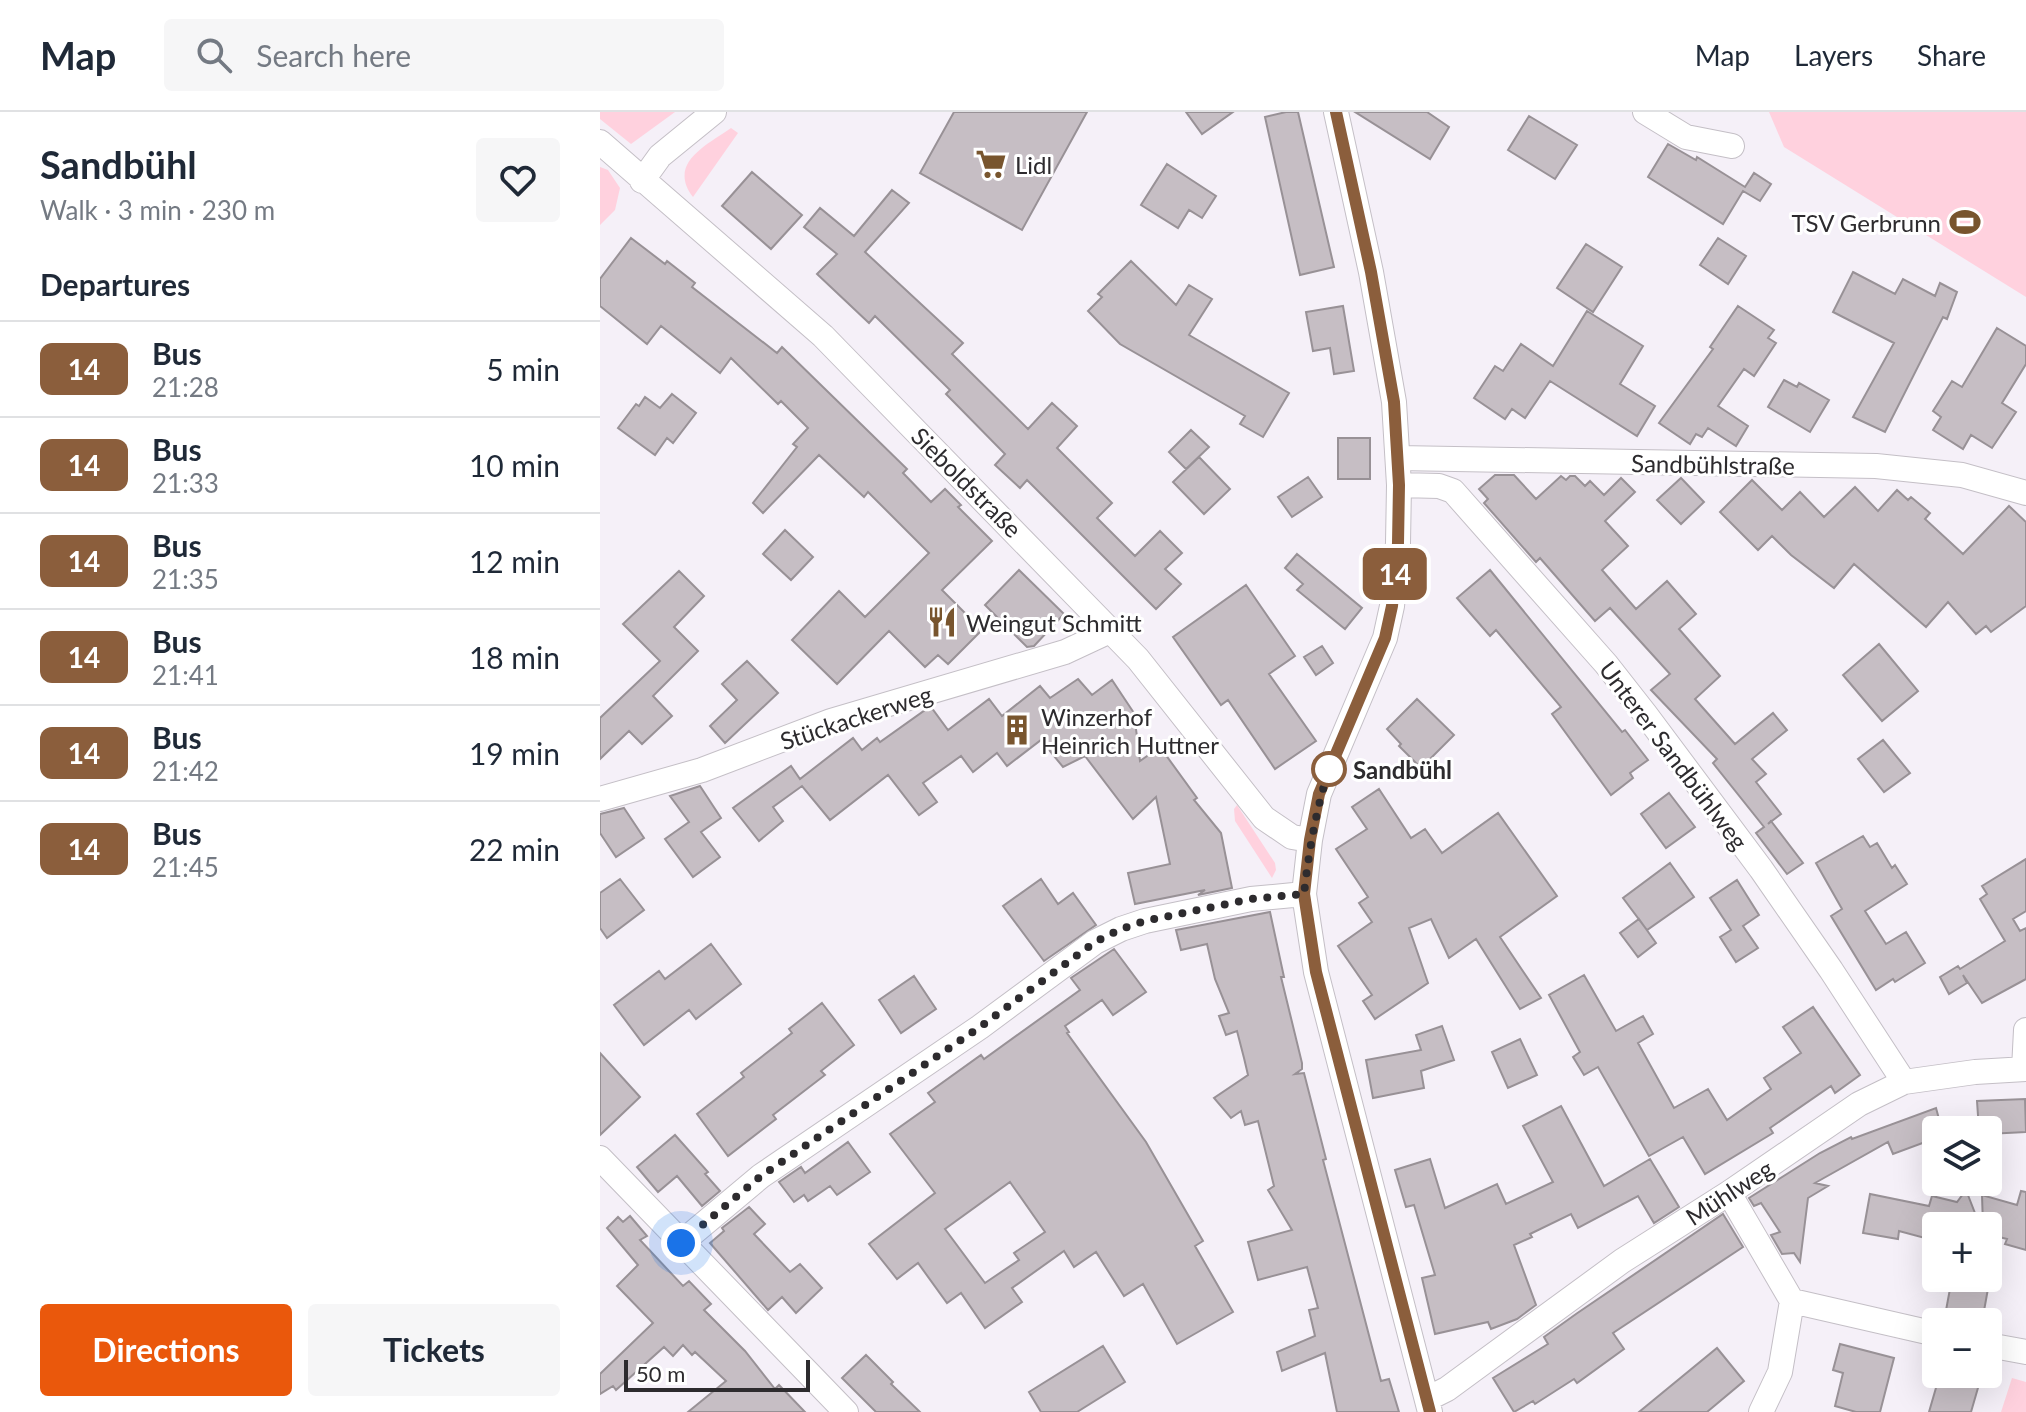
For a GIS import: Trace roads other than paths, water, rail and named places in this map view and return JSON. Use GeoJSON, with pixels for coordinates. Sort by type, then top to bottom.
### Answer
{"type":"FeatureCollection","features":[{"type":"Feature","properties":{"kind":"street"},"geometry":{"type":"LineString","coordinates":[[642,181],[660,156],[714,112]]}},
{"type":"Feature","properties":{"kind":"street"},"geometry":{"type":"LineString","coordinates":[[1336,112],[1371,272],[1392,388],[1398,458],[1398,543],[1388,628],[1377,663],[1319,794],[1304,894],[1316,972],[1428,1406]]}},
{"type":"Feature","properties":{"kind":"street"},"geometry":{"type":"LineString","coordinates":[[1645,112],[1686,137],[1732,146]]}},
{"type":"Feature","properties":{"kind":"street","name":"Sieboldstraße"},"geometry":{"type":"LineString","coordinates":[[600,142],[823,336],[1138,659],[1264,818],[1292,837],[1310,840]]}},
{"type":"Feature","properties":{"kind":"street","name":"Sandbühlstraße"},"geometry":{"type":"LineString","coordinates":[[1398,458],[1876,466],[1962,475],[2026,493]]}},
{"type":"Feature","properties":{"kind":"street","name":"Unterer Sandbühlweg"},"geometry":{"type":"LineString","coordinates":[[1399,485],[1439,486],[1453,491],[1606,664],[1761,869],[1904,1082]]}},
{"type":"Feature","properties":{"kind":"street","name":"Stückackerweg"},"geometry":{"type":"LineString","coordinates":[[600,799],[702,770],[831,721],[1065,652],[1110,631]]}},
{"type":"Feature","properties":{"kind":"street"},"geometry":{"type":"LineString","coordinates":[[681,1243],[761,1176],[980,1027],[1095,942],[1145,921],[1251,899],[1304,894]]}},
{"type":"Feature","properties":{"kind":"street","name":"Mühlweg"},"geometry":{"type":"LineString","coordinates":[[1428,1406],[1622,1261],[1729,1193],[1859,1104],[1904,1082],[2025,1069],[2026,1030]]}},
{"type":"Feature","properties":{"kind":"street"},"geometry":{"type":"LineString","coordinates":[[600,1158],[846,1412]]}},
{"type":"Feature","properties":{"kind":"street"},"geometry":{"type":"LineString","coordinates":[[1729,1193],[1792,1301],[1780,1372],[1761,1412]]}},
{"type":"Feature","properties":{"kind":"street"},"geometry":{"type":"LineString","coordinates":[[1792,1301],[1922,1331]]}},
{"type":"Feature","properties":{"kind":"street"},"geometry":{"type":"LineString","coordinates":[[2002,1348],[2026,1352]]}},
{"type":"Feature","properties":{"kind":"place","name":"Lidl"},"geometry":{"type":"Point","coordinates":[991,164]}},
{"type":"Feature","properties":{"kind":"place","name":"TSV Gerbrunn"},"geometry":{"type":"Point","coordinates":[1965,222]}},
{"type":"Feature","properties":{"kind":"place","name":"Weingut Schmitt"},"geometry":{"type":"Point","coordinates":[942,622]}},
{"type":"Feature","properties":{"kind":"place","name":"Winzerhof Heinrich Huttner"},"geometry":{"type":"Point","coordinates":[1017,730]}},
{"type":"Feature","properties":{"kind":"place","name":"Sandbühl"},"geometry":{"type":"Point","coordinates":[1329,769]}}]}
